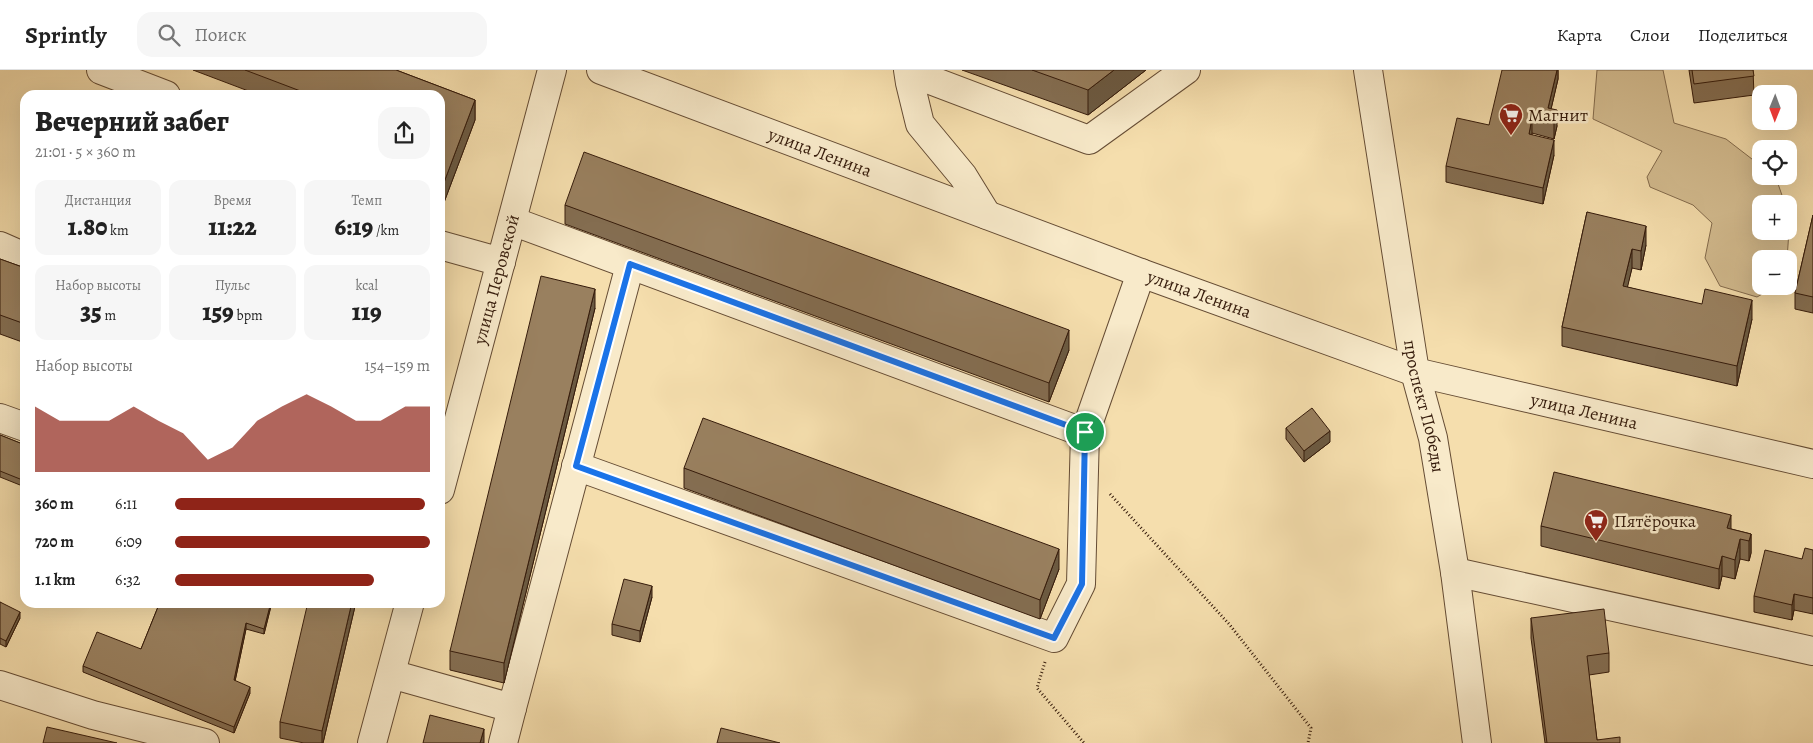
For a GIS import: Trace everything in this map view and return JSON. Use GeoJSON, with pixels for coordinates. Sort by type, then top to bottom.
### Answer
{"type":"FeatureCollection","features":[{"type":"Feature","properties":{"kind":"street"},"geometry":{"type":"LineString","coordinates":[[101,70],[153,90]]}},
{"type":"Feature","properties":{"kind":"street","name":"улица Перовской"},"geometry":{"type":"LineString","coordinates":[[445,471],[552,70]]}},
{"type":"Feature","properties":{"kind":"street","name":"улица Ленина"},"geometry":{"type":"LineString","coordinates":[[601,70],[1141,274],[1415,372],[1813,464]]}},
{"type":"Feature","properties":{"kind":"street"},"geometry":{"type":"LineString","coordinates":[[908,71],[1089,140],[1186,70]]}},
{"type":"Feature","properties":{"kind":"street","name":"проспект Победы"},"geometry":{"type":"LineString","coordinates":[[1368,70],[1415,372],[1432,438],[1455,572],[1477,743]]}},
{"type":"Feature","properties":{"kind":"street"},"geometry":{"type":"LineString","coordinates":[[908,71],[920,124],[963,176],[987,215]]}},
{"type":"Feature","properties":{"kind":"street"},"geometry":{"type":"LineString","coordinates":[[512,221],[1085,432]]}},
{"type":"Feature","properties":{"kind":"street"},"geometry":{"type":"LineString","coordinates":[[0,246],[20,255]]}},
{"type":"Feature","properties":{"kind":"street"},"geometry":{"type":"LineString","coordinates":[[445,246],[501,262]]}},
{"type":"Feature","properties":{"kind":"street"},"geometry":{"type":"LineString","coordinates":[[503,743],[630,264]]}},
{"type":"Feature","properties":{"kind":"street"},"geometry":{"type":"LineString","coordinates":[[576,466],[1054,638],[1082,584],[1085,432],[1141,274]]}},
{"type":"Feature","properties":{"kind":"street"},"geometry":{"type":"LineString","coordinates":[[0,418],[20,426]]}},
{"type":"Feature","properties":{"kind":"street"},"geometry":{"type":"LineString","coordinates":[[1455,572],[1813,651]]}},
{"type":"Feature","properties":{"kind":"street"},"geometry":{"type":"LineString","coordinates":[[372,743],[408,608]]}},
{"type":"Feature","properties":{"kind":"street"},"geometry":{"type":"LineString","coordinates":[[391,674],[512,708]]}},
{"type":"Feature","properties":{"kind":"street"},"geometry":{"type":"LineString","coordinates":[[0,685],[93,716],[205,743]]}},
{"type":"Feature","properties":{"kind":"path"},"geometry":{"type":"LineString","coordinates":[[1084,466],[1229,624],[1311,728],[1308,743]]}},
{"type":"Feature","properties":{"kind":"path"},"geometry":{"type":"LineString","coordinates":[[1054,638],[1037,688],[1084,743]]}},
{"type":"Feature","properties":{"kind":"shaded area"},"geometry":{"type":"Polygon","coordinates":[[[1597,70],[1663,70],[1674,123],[1726,139],[1752,159],[1752,185],[1778,185],[1782,195],[1752,195],[1752,240],[1788,240],[1788,250],[1752,250],[1752,295],[1760,295],[1757,297],[1720,286],[1705,258],[1712,223],[1693,205],[1650,187],[1647,177],[1662,151],[1593,119],[1597,70]]]}},
{"type":"Feature","properties":{"kind":"building"},"geometry":{"type":"Polygon","coordinates":[[[245,70],[396,70],[475,100],[445,180],[445,90],[298,90],[245,70]]]}},
{"type":"Feature","properties":{"kind":"building"},"geometry":{"type":"Polygon","coordinates":[[[1032,70],[1114,70],[1088,90],[1032,70]]]}},
{"type":"Feature","properties":{"kind":"building","name":"Магнит"},"geometry":{"type":"Polygon","coordinates":[[[1502,70],[1557,70],[1548,108],[1557,110],[1554,123],[1532,118],[1529,134],[1554,140],[1543,188],[1446,166],[1457,118],[1489,125],[1502,70]]]}},
{"type":"Feature","properties":{"kind":"building"},"geometry":{"type":"Polygon","coordinates":[[[1692,70],[1753,70],[1754,76],[1694,84],[1692,70]]]}},
{"type":"Feature","properties":{"kind":"building"},"geometry":{"type":"Polygon","coordinates":[[[584,152],[1069,330],[1049,383],[565,205],[584,152]]]}},
{"type":"Feature","properties":{"kind":"building"},"geometry":{"type":"Polygon","coordinates":[[[1587,212],[1646,226],[1641,251],[1632,249],[1623,286],[1702,304],[1705,289],[1752,300],[1737,366],[1562,327],[1587,212]]]}},
{"type":"Feature","properties":{"kind":"building"},"geometry":{"type":"Polygon","coordinates":[[[1813,215],[1813,297],[1797,293],[1797,284],[1813,215]]]}},
{"type":"Feature","properties":{"kind":"building"},"geometry":{"type":"Polygon","coordinates":[[[0,259],[20,266],[20,322],[0,315],[0,259]]]}},
{"type":"Feature","properties":{"kind":"building"},"geometry":{"type":"Polygon","coordinates":[[[541,276],[595,289],[504,663],[450,651],[541,276]]]}},
{"type":"Feature","properties":{"kind":"building"},"geometry":{"type":"Polygon","coordinates":[[[1312,408],[1330,431],[1304,451],[1286,428],[1312,408]]]}},
{"type":"Feature","properties":{"kind":"building"},"geometry":{"type":"Polygon","coordinates":[[[703,418],[1059,549],[1040,600],[684,468],[703,418]]]}},
{"type":"Feature","properties":{"kind":"building"},"geometry":{"type":"Polygon","coordinates":[[[0,435],[20,443],[20,479],[0,471],[0,435]]]}},
{"type":"Feature","properties":{"kind":"building"},"geometry":{"type":"Polygon","coordinates":[[[1554,472],[1731,515],[1727,528],[1751,534],[1749,541],[1740,539],[1735,560],[1722,556],[1719,569],[1541,526],[1554,472]]]}},
{"type":"Feature","properties":{"kind":"building"},"geometry":{"type":"Polygon","coordinates":[[[1805,548],[1813,550],[1813,598],[1794,594],[1792,605],[1754,596],[1765,550],[1802,559],[1805,548]]]}},
{"type":"Feature","properties":{"kind":"building"},"geometry":{"type":"Polygon","coordinates":[[[624,579],[652,586],[640,631],[612,624],[624,579]]]}},
{"type":"Feature","properties":{"kind":"building"},"geometry":{"type":"Polygon","coordinates":[[[0,602],[20,612],[6,641],[0,638],[0,602]]]}},
{"type":"Feature","properties":{"kind":"building"},"geometry":{"type":"Polygon","coordinates":[[[158,608],[269,608],[264,629],[246,623],[234,680],[250,687],[234,727],[83,666],[97,632],[141,649],[158,608]]]}},
{"type":"Feature","properties":{"kind":"building"},"geometry":{"type":"Polygon","coordinates":[[[307,608],[351,608],[322,731],[280,722],[307,608]]]}},
{"type":"Feature","properties":{"kind":"building"},"geometry":{"type":"Polygon","coordinates":[[[1604,609],[1609,653],[1587,656],[1597,740],[1620,737],[1620,743],[1547,743],[1531,618],[1604,609]]]}},
{"type":"Feature","properties":{"kind":"building"},"geometry":{"type":"Polygon","coordinates":[[[430,715],[484,729],[480,743],[423,743],[430,715]]]}},
{"type":"Feature","properties":{"kind":"building"},"geometry":{"type":"Polygon","coordinates":[[[47,727],[117,743],[43,743],[47,727]]]}},
{"type":"Feature","properties":{"kind":"building"},"geometry":{"type":"Polygon","coordinates":[[[721,728],[780,743],[717,743],[721,728]]]}},
{"type":"Feature","properties":{"kind":"place","name":"Магнит"},"geometry":{"type":"Point","coordinates":[1511,136]}},
{"type":"Feature","properties":{"kind":"place","name":"Пятёрочка"},"geometry":{"type":"Point","coordinates":[1596,542]}},
{"type":"Feature","properties":{"kind":"route"},"geometry":{"type":"LineString","coordinates":[[630,264],[1085,432],[1082,584],[1054,638],[576,466],[630,264]]}}]}
